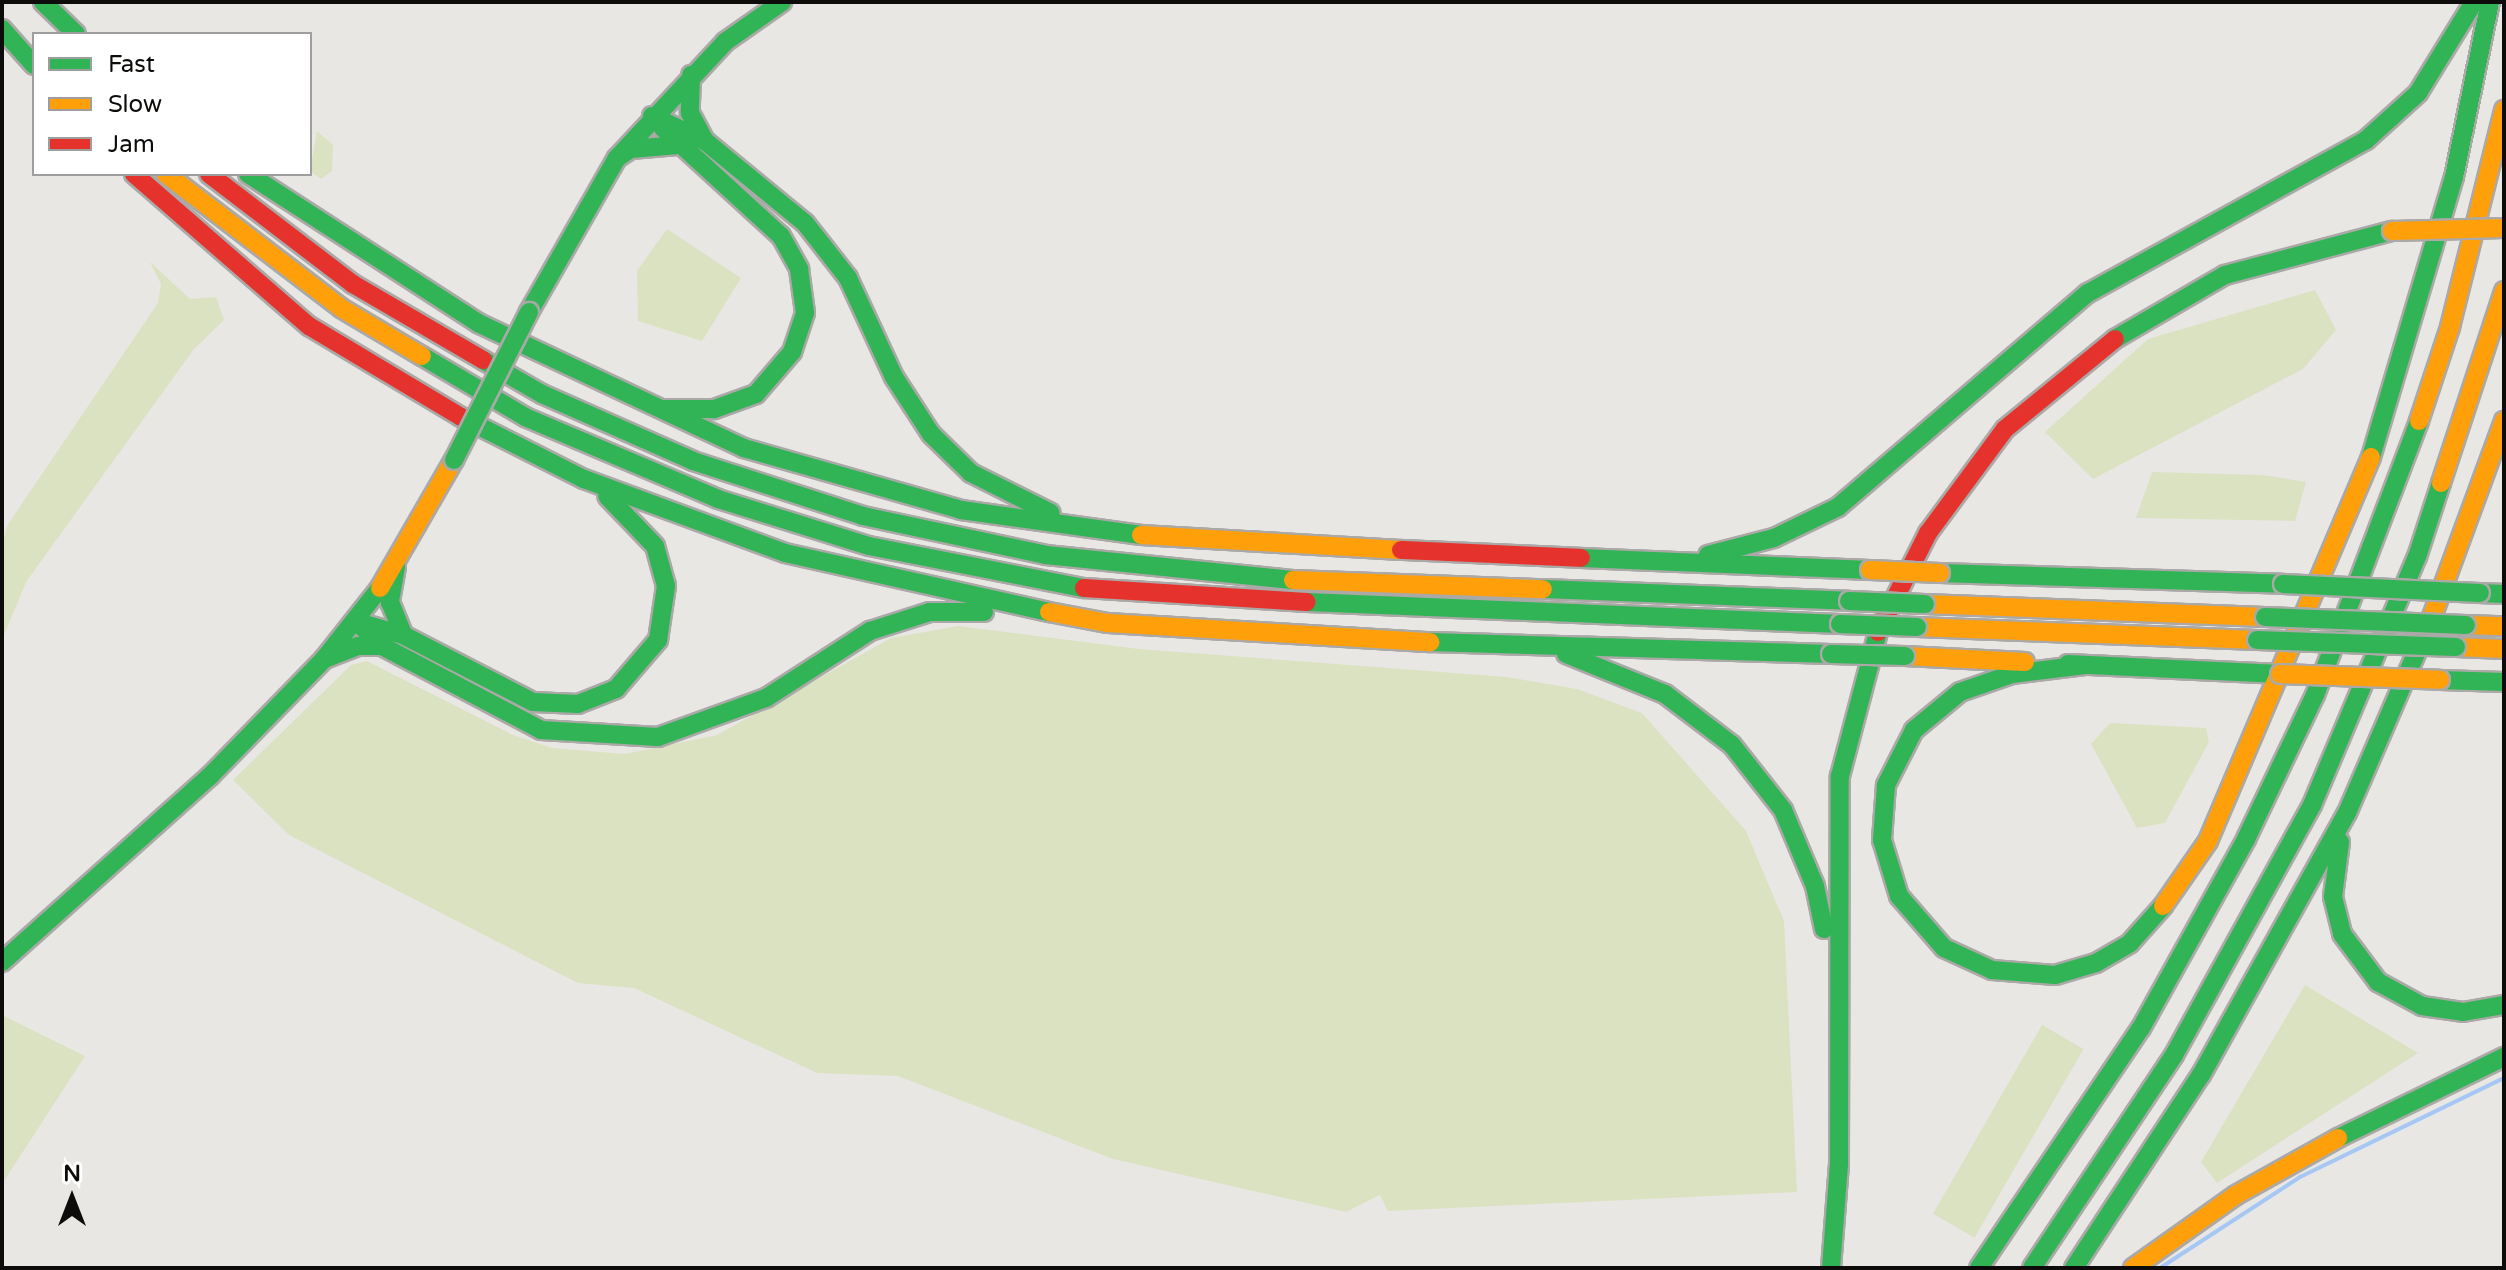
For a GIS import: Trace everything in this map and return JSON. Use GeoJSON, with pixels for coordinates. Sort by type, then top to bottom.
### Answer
{"type":"FeatureCollection","features":[{"type":"Feature","properties":{"kind":"main road"},"geometry":{"type":"LineString","coordinates":[[27,2],[57,32]]}},
{"type":"Feature","properties":{"kind":"main road"},"geometry":{"type":"LineString","coordinates":[[43,2],[74,32]]}},
{"type":"Feature","properties":{"kind":"main road"},"geometry":{"type":"LineString","coordinates":[[2,962],[210,776],[357,622],[396,567],[529,312],[617,158],[691,75],[782,2]]}},
{"type":"Feature","properties":{"kind":"main road"},"geometry":{"type":"LineString","coordinates":[[1606,560],[1740,549],[1838,507],[2088,293],[2366,140],[2418,93],[2474,2]]}},
{"type":"Feature","properties":{"kind":"main road"},"geometry":{"type":"LineString","coordinates":[[2085,665],[2012,674],[1960,692],[1914,730],[1886,785],[1882,840],[1899,896],[1944,948],[1992,970],[2055,975],[2096,963],[2130,943],[2180,887],[2208,841],[2285,671],[2373,452],[2454,177],[2490,2]]}},
{"type":"Feature","properties":{"kind":"main road"},"geometry":{"type":"LineString","coordinates":[[2,10],[32,42]]}},
{"type":"Feature","properties":{"kind":"main road"},"geometry":{"type":"LineString","coordinates":[[2,29],[32,63]]}},
{"type":"Feature","properties":{"kind":"main road"},"geometry":{"type":"LineString","coordinates":[[691,75],[690,113],[705,141]]}},
{"type":"Feature","properties":{"kind":"main road"},"geometry":{"type":"LineString","coordinates":[[1979,1268],[2141,1028],[2232,865],[2315,695],[2397,487],[2450,327],[2504,110]]}},
{"type":"Feature","properties":{"kind":"main road"},"geometry":{"type":"LineString","coordinates":[[652,116],[705,141],[781,201],[823,244],[861,302],[906,398],[949,452],[1017,501],[1101,532]]}},
{"type":"Feature","properties":{"kind":"main road"},"geometry":{"type":"LineString","coordinates":[[640,404],[694,412],[756,394],[792,352],[805,313],[799,269],[781,236],[752,203],[678,145],[652,116]]}},
{"type":"Feature","properties":{"kind":"main road"},"geometry":{"type":"LineString","coordinates":[[617,158],[631,149],[678,145]]}},
{"type":"Feature","properties":{"kind":"main road"},"geometry":{"type":"LineString","coordinates":[[136,176],[309,326],[419,396],[584,479],[785,553],[1036,611],[1224,633],[1526,646],[1905,656],[2504,682]]}},
{"type":"Feature","properties":{"kind":"main road"},"geometry":{"type":"LineString","coordinates":[[169,176],[341,308],[525,417],[718,499],[869,546],[1039,582],[1143,595],[2504,649]]}},
{"type":"Feature","properties":{"kind":"main road"},"geometry":{"type":"LineString","coordinates":[[212,176],[353,284],[542,394],[693,461],[863,516],[1046,555],[1248,578],[2504,626]]}},
{"type":"Feature","properties":{"kind":"main road"},"geometry":{"type":"LineString","coordinates":[[251,176],[478,323],[640,404],[744,448],[861,485],[961,510],[1101,532],[1606,560],[2504,594]]}},
{"type":"Feature","properties":{"kind":"main road"},"geometry":{"type":"LineString","coordinates":[[1831,1268],[1839,1164],[1835,995],[1840,776],[1853,712],[1886,611],[1948,499],[2035,399],[2170,303],[2225,275],[2295,252],[2392,231],[2504,228]]}},
{"type":"Feature","properties":{"kind":"main road"},"geometry":{"type":"LineString","coordinates":[[2032,1268],[2167,1067],[2312,805],[2417,557],[2504,291]]}},
{"type":"Feature","properties":{"kind":"main road"},"geometry":{"type":"LineString","coordinates":[[2074,1268],[2201,1075],[2347,813],[2428,628],[2504,421]]}},
{"type":"Feature","properties":{"kind":"main road"},"geometry":{"type":"LineString","coordinates":[[357,622],[403,635],[533,702],[578,704],[616,689],[635,673],[664,622],[663,566],[643,527],[584,479]]}},
{"type":"Feature","properties":{"kind":"main road"},"geometry":{"type":"LineString","coordinates":[[396,567],[390,602],[403,635]]}},
{"type":"Feature","properties":{"kind":"main road"},"geometry":{"type":"LineString","coordinates":[[357,622],[382,646],[541,730],[658,737],[719,720],[766,698],[870,631],[930,612],[1036,611]]}},
{"type":"Feature","properties":{"kind":"main road"},"geometry":{"type":"LineString","coordinates":[[324,659],[358,646],[382,646]]}},
{"type":"Feature","properties":{"kind":"main road"},"geometry":{"type":"LineString","coordinates":[[1526,646],[1620,671],[1665,694],[1706,721],[1757,772],[1802,847],[1815,886],[1835,995]]}},
{"type":"Feature","properties":{"kind":"main road"},"geometry":{"type":"LineString","coordinates":[[2347,813],[2333,897],[2342,934],[2360,964],[2402,999],[2422,1006],[2463,1012],[2504,1005]]}},
{"type":"Feature","properties":{"kind":"main road"},"geometry":{"type":"LineString","coordinates":[[2133,1268],[2236,1195],[2359,1126],[2504,1057]]}},
{"type":"Feature","properties":{"kind":"green space"},"geometry":{"type":"Polygon","coordinates":[[[317,131],[333,145],[332,171],[321,179],[312,172],[317,131]]]}},
{"type":"Feature","properties":{"kind":"green space"},"geometry":{"type":"Polygon","coordinates":[[[667,229],[741,278],[702,341],[638,321],[637,271],[667,229]]]}},
{"type":"Feature","properties":{"kind":"green space"},"geometry":{"type":"Polygon","coordinates":[[[150,262],[190,299],[216,297],[224,320],[194,349],[26,582],[4,635],[2,544],[8,524],[158,303],[161,284],[150,262]]]}},
{"type":"Feature","properties":{"kind":"green space"},"geometry":{"type":"Polygon","coordinates":[[[2315,290],[2336,330],[2303,369],[2093,479],[2045,432],[2148,339],[2315,290]]]}},
{"type":"Feature","properties":{"kind":"green space"},"geometry":{"type":"Polygon","coordinates":[[[2152,472],[2263,475],[2306,482],[2295,521],[2136,518],[2152,472]]]}},
{"type":"Feature","properties":{"kind":"green space"},"geometry":{"type":"Polygon","coordinates":[[[958,626],[1139,649],[1507,677],[1577,689],[1642,713],[1746,831],[1784,921],[1797,1192],[1388,1211],[1380,1195],[1346,1212],[1113,1159],[898,1076],[817,1073],[634,988],[578,983],[289,835],[233,780],[351,665],[367,661],[513,735],[552,748],[625,754],[717,735],[891,638],[958,626]]]}},
{"type":"Feature","properties":{"kind":"green space"},"geometry":{"type":"Polygon","coordinates":[[[2110,723],[2206,728],[2209,742],[2165,823],[2137,828],[2091,744],[2110,723]]]}},
{"type":"Feature","properties":{"kind":"green space"},"geometry":{"type":"Polygon","coordinates":[[[2305,985],[2418,1053],[2217,1183],[2201,1162],[2305,985]]]}},
{"type":"Feature","properties":{"kind":"green space"},"geometry":{"type":"Polygon","coordinates":[[[2,1015],[85,1056],[2,1184],[2,1015]]]}},
{"type":"Feature","properties":{"kind":"green space"},"geometry":{"type":"Polygon","coordinates":[[[2042,1025],[2084,1049],[1975,1238],[1933,1214],[2042,1025]]]}},
{"type":"Feature","properties":{"kind":"waterway"},"geometry":{"type":"LineString","coordinates":[[2160,1268],[2300,1177],[2504,1078]]}},
{"type":"Feature","properties":{"kind":"traffic: fast"},"geometry":{"type":"LineString","coordinates":[[43,2],[74,32]]}},
{"type":"Feature","properties":{"kind":"traffic: fast"},"geometry":{"type":"LineString","coordinates":[[529,312],[617,158],[725,42],[782,2]]}},
{"type":"Feature","properties":{"kind":"traffic: fast"},"geometry":{"type":"LineString","coordinates":[[1708,555],[1774,538],[1838,507],[2088,293],[2366,140],[2418,93],[2474,2]]}},
{"type":"Feature","properties":{"kind":"traffic: fast"},"geometry":{"type":"LineString","coordinates":[[2371,457],[2454,177],[2490,2]]}},
{"type":"Feature","properties":{"kind":"traffic: fast"},"geometry":{"type":"LineString","coordinates":[[2,29],[32,63]]}},
{"type":"Feature","properties":{"kind":"traffic: fast"},"geometry":{"type":"LineString","coordinates":[[691,75],[690,113],[705,141]]}},
{"type":"Feature","properties":{"kind":"traffic: fast"},"geometry":{"type":"LineString","coordinates":[[652,116],[705,141],[805,223],[848,278],[894,377],[931,434],[971,473],[1051,513]]}},
{"type":"Feature","properties":{"kind":"traffic: fast"},"geometry":{"type":"LineString","coordinates":[[663,128],[781,236],[799,269],[805,313],[792,352],[756,394],[714,409],[663,409]]}},
{"type":"Feature","properties":{"kind":"traffic: fast"},"geometry":{"type":"LineString","coordinates":[[617,158],[631,149],[678,145]]}},
{"type":"Feature","properties":{"kind":"traffic: fast"},"geometry":{"type":"LineString","coordinates":[[251,176],[478,323],[744,448],[961,510],[1141,535]]}},
{"type":"Feature","properties":{"kind":"traffic: fast"},"geometry":{"type":"LineString","coordinates":[[2115,339],[2225,275],[2392,231]]}},
{"type":"Feature","properties":{"kind":"traffic: fast"},"geometry":{"type":"LineString","coordinates":[[454,460],[529,312]]}},
{"type":"Feature","properties":{"kind":"traffic: fast"},"geometry":{"type":"LineString","coordinates":[[422,356],[525,417],[718,499],[869,546],[1084,588]]}},
{"type":"Feature","properties":{"kind":"traffic: fast"},"geometry":{"type":"LineString","coordinates":[[483,360],[542,394],[693,461],[863,516],[1046,555],[1293,580]]}},
{"type":"Feature","properties":{"kind":"traffic: fast"},"geometry":{"type":"LineString","coordinates":[[461,417],[584,479],[785,553],[1049,612]]}},
{"type":"Feature","properties":{"kind":"traffic: fast"},"geometry":{"type":"LineString","coordinates":[[1979,1268],[2141,1028],[2246,839],[2315,695],[2419,421]]}},
{"type":"Feature","properties":{"kind":"traffic: fast"},"geometry":{"type":"LineString","coordinates":[[2032,1268],[2174,1055],[2312,805],[2417,557],[2441,483]]}},
{"type":"Feature","properties":{"kind":"traffic: fast"},"geometry":{"type":"LineString","coordinates":[[364,624],[403,635],[533,702],[578,704],[616,689],[658,640],[666,586],[655,546],[607,496]]}},
{"type":"Feature","properties":{"kind":"traffic: fast"},"geometry":{"type":"LineString","coordinates":[[1581,558],[1870,570]]}},
{"type":"Feature","properties":{"kind":"traffic: fast"},"geometry":{"type":"LineString","coordinates":[[396,567],[390,602],[403,635]]}},
{"type":"Feature","properties":{"kind":"traffic: fast"},"geometry":{"type":"LineString","coordinates":[[1940,573],[2283,584]]}},
{"type":"Feature","properties":{"kind":"traffic: fast"},"geometry":{"type":"LineString","coordinates":[[2283,584],[2480,593]]}},
{"type":"Feature","properties":{"kind":"traffic: fast"},"geometry":{"type":"LineString","coordinates":[[2,962],[210,776],[324,659],[380,588]]}},
{"type":"Feature","properties":{"kind":"traffic: fast"},"geometry":{"type":"LineString","coordinates":[[1543,589],[1849,601]]}},
{"type":"Feature","properties":{"kind":"traffic: fast"},"geometry":{"type":"LineString","coordinates":[[2480,593],[2504,594]]}},
{"type":"Feature","properties":{"kind":"traffic: fast"},"geometry":{"type":"LineString","coordinates":[[1849,601],[1925,604]]}},
{"type":"Feature","properties":{"kind":"traffic: fast"},"geometry":{"type":"LineString","coordinates":[[1307,602],[1840,624]]}},
{"type":"Feature","properties":{"kind":"traffic: fast"},"geometry":{"type":"LineString","coordinates":[[357,622],[382,646],[541,730],[658,737],[766,698],[870,631],[930,612],[984,612]]}},
{"type":"Feature","properties":{"kind":"traffic: fast"},"geometry":{"type":"LineString","coordinates":[[2074,1268],[2201,1075],[2347,813],[2433,614]]}},
{"type":"Feature","properties":{"kind":"traffic: fast"},"geometry":{"type":"LineString","coordinates":[[2265,617],[2466,625]]}},
{"type":"Feature","properties":{"kind":"traffic: fast"},"geometry":{"type":"LineString","coordinates":[[1840,624],[1917,627]]}},
{"type":"Feature","properties":{"kind":"traffic: fast"},"geometry":{"type":"LineString","coordinates":[[1831,1268],[1839,1164],[1840,776],[1878,632]]}},
{"type":"Feature","properties":{"kind":"traffic: fast"},"geometry":{"type":"LineString","coordinates":[[2257,640],[2456,647]]}},
{"type":"Feature","properties":{"kind":"traffic: fast"},"geometry":{"type":"LineString","coordinates":[[1430,642],[1831,654]]}},
{"type":"Feature","properties":{"kind":"traffic: fast"},"geometry":{"type":"LineString","coordinates":[[324,659],[358,646],[382,646]]}},
{"type":"Feature","properties":{"kind":"traffic: fast"},"geometry":{"type":"LineString","coordinates":[[1566,654],[1665,694],[1732,745],[1783,810],[1815,886],[1824,929]]}},
{"type":"Feature","properties":{"kind":"traffic: fast"},"geometry":{"type":"LineString","coordinates":[[1831,654],[1905,656]]}},
{"type":"Feature","properties":{"kind":"traffic: fast"},"geometry":{"type":"LineString","coordinates":[[2068,664],[2280,674]]}},
{"type":"Feature","properties":{"kind":"traffic: fast"},"geometry":{"type":"LineString","coordinates":[[2085,665],[2012,674],[1960,692],[1914,730],[1886,785],[1882,840],[1899,896],[1944,948],[1992,970],[2055,975],[2096,963],[2130,943],[2163,906]]}},
{"type":"Feature","properties":{"kind":"traffic: fast"},"geometry":{"type":"LineString","coordinates":[[2440,680],[2504,682]]}},
{"type":"Feature","properties":{"kind":"traffic: fast"},"geometry":{"type":"LineString","coordinates":[[2340,842],[2333,897],[2342,934],[2378,982],[2422,1006],[2463,1012],[2504,1005]]}},
{"type":"Feature","properties":{"kind":"traffic: fast"},"geometry":{"type":"LineString","coordinates":[[2338,1138],[2504,1057]]}},
{"type":"Feature","properties":{"kind":"traffic: slow"},"geometry":{"type":"LineString","coordinates":[[2419,421],[2450,327],[2504,110]]}},
{"type":"Feature","properties":{"kind":"traffic: slow"},"geometry":{"type":"LineString","coordinates":[[169,176],[341,308],[422,356]]}},
{"type":"Feature","properties":{"kind":"traffic: slow"},"geometry":{"type":"LineString","coordinates":[[2392,231],[2504,228]]}},
{"type":"Feature","properties":{"kind":"traffic: slow"},"geometry":{"type":"LineString","coordinates":[[2441,483],[2504,291]]}},
{"type":"Feature","properties":{"kind":"traffic: slow"},"geometry":{"type":"LineString","coordinates":[[2433,614],[2504,421]]}},
{"type":"Feature","properties":{"kind":"traffic: slow"},"geometry":{"type":"LineString","coordinates":[[2163,906],[2208,841],[2371,457]]}},
{"type":"Feature","properties":{"kind":"traffic: slow"},"geometry":{"type":"LineString","coordinates":[[380,588],[454,460]]}},
{"type":"Feature","properties":{"kind":"traffic: slow"},"geometry":{"type":"LineString","coordinates":[[1141,535],[1401,550]]}},
{"type":"Feature","properties":{"kind":"traffic: slow"},"geometry":{"type":"LineString","coordinates":[[1870,570],[1940,573]]}},
{"type":"Feature","properties":{"kind":"traffic: slow"},"geometry":{"type":"LineString","coordinates":[[1293,580],[1543,589]]}},
{"type":"Feature","properties":{"kind":"traffic: slow"},"geometry":{"type":"LineString","coordinates":[[1925,604],[2265,617]]}},
{"type":"Feature","properties":{"kind":"traffic: slow"},"geometry":{"type":"LineString","coordinates":[[1049,612],[1108,623],[1430,642]]}},
{"type":"Feature","properties":{"kind":"traffic: slow"},"geometry":{"type":"LineString","coordinates":[[2466,625],[2504,626]]}},
{"type":"Feature","properties":{"kind":"traffic: slow"},"geometry":{"type":"LineString","coordinates":[[1917,627],[2257,640]]}},
{"type":"Feature","properties":{"kind":"traffic: slow"},"geometry":{"type":"LineString","coordinates":[[2456,647],[2504,649]]}},
{"type":"Feature","properties":{"kind":"traffic: slow"},"geometry":{"type":"LineString","coordinates":[[1905,656],[2025,662]]}},
{"type":"Feature","properties":{"kind":"traffic: slow"},"geometry":{"type":"LineString","coordinates":[[2280,674],[2440,680]]}},
{"type":"Feature","properties":{"kind":"traffic: slow"},"geometry":{"type":"LineString","coordinates":[[2133,1268],[2236,1195],[2338,1138]]}},
{"type":"Feature","properties":{"kind":"traffic: jam"},"geometry":{"type":"LineString","coordinates":[[136,176],[309,326],[461,417]]}},
{"type":"Feature","properties":{"kind":"traffic: jam"},"geometry":{"type":"LineString","coordinates":[[212,176],[353,284],[483,360]]}},
{"type":"Feature","properties":{"kind":"traffic: jam"},"geometry":{"type":"LineString","coordinates":[[1878,632],[1928,533],[2005,429],[2115,339]]}},
{"type":"Feature","properties":{"kind":"traffic: jam"},"geometry":{"type":"LineString","coordinates":[[1401,550],[1581,558]]}},
{"type":"Feature","properties":{"kind":"traffic: jam"},"geometry":{"type":"LineString","coordinates":[[1084,588],[1307,602]]}}]}
